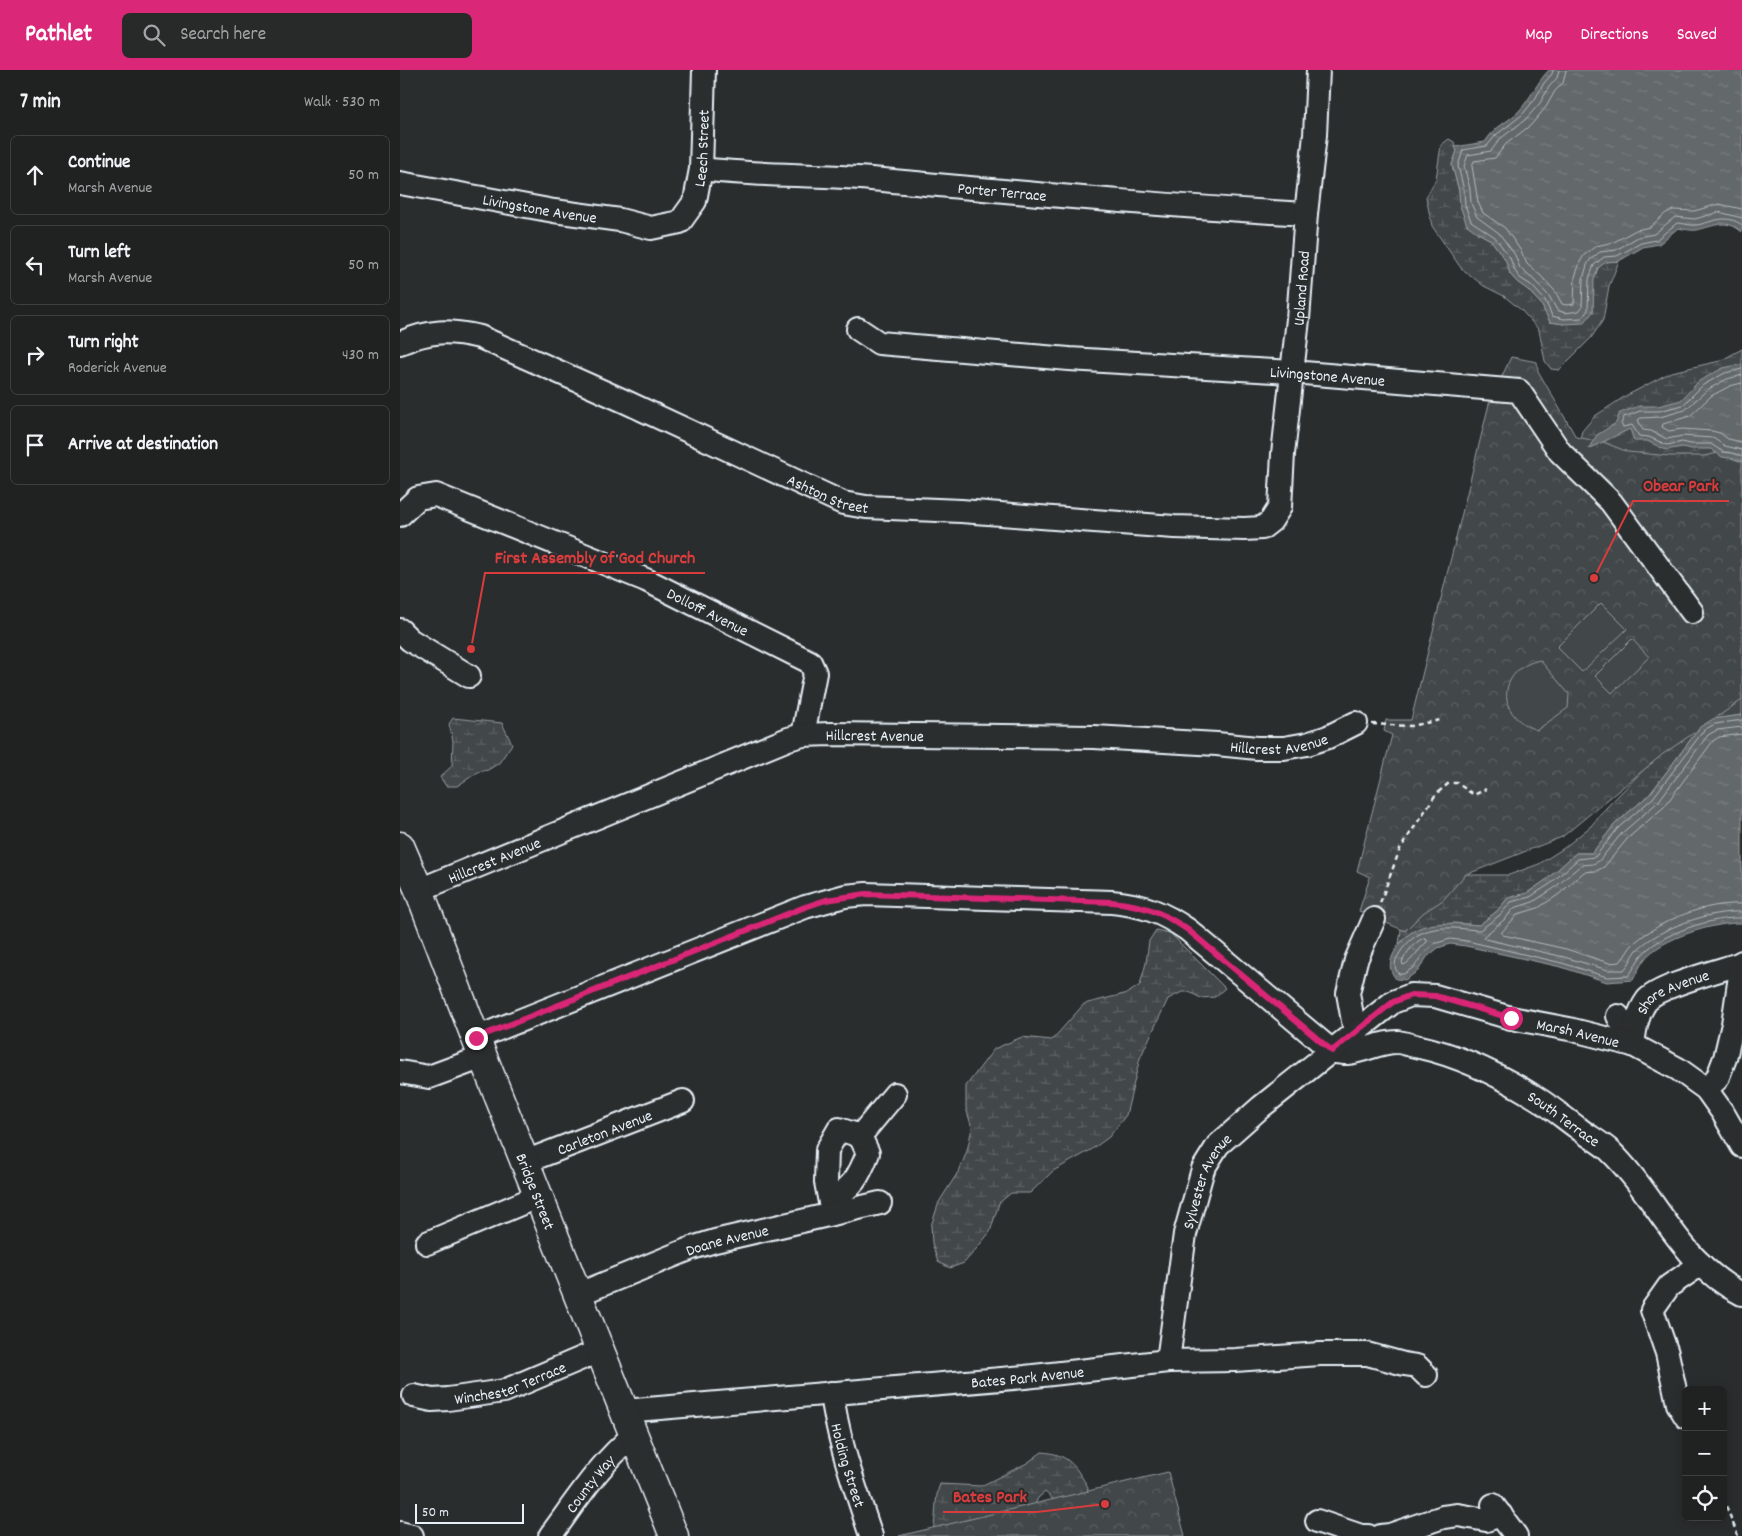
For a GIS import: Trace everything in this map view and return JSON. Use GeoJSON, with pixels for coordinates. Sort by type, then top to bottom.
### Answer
{"type":"FeatureCollection","features":[{"type":"Feature","properties":{"kind":"main road","name":"Bridge Street"},"geometry":{"type":"LineString","coordinates":[[400,846],[674,1536]]}},
{"type":"Feature","properties":{"kind":"street","name":"Leech Street"},"geometry":{"type":"LineString","coordinates":[[680,222],[695,201],[701,169],[704,70]]}},
{"type":"Feature","properties":{"kind":"street","name":"Upland Road"},"geometry":{"type":"LineString","coordinates":[[1280,507],[1283,454],[1315,135],[1318,70]]}},
{"type":"Feature","properties":{"kind":"street","name":"Porter Terrace"},"geometry":{"type":"LineString","coordinates":[[701,169],[736,173],[868,179],[1176,207],[1306,214]]}},
{"type":"Feature","properties":{"kind":"street","name":"Livingstone Avenue"},"geometry":{"type":"LineString","coordinates":[[400,183],[554,211],[620,220],[651,228],[680,222]]}},
{"type":"Feature","properties":{"kind":"street","name":"Livingstone Avenue"},"geometry":{"type":"LineString","coordinates":[[858,329],[879,343],[1069,359],[1292,372],[1519,391],[1560,452],[1611,502],[1692,612]]}},
{"type":"Feature","properties":{"kind":"street","name":"Ashton Street"},"geometry":{"type":"LineString","coordinates":[[400,343],[417,335],[436,332],[457,332],[480,337],[624,401],[843,503],[866,507],[961,511],[1244,529],[1262,528],[1271,521],[1280,507]]}},
{"type":"Feature","properties":{"kind":"street","name":"Dolloff Avenue"},"geometry":{"type":"LineString","coordinates":[[400,515],[418,498],[436,495],[646,580],[810,662],[815,673],[803,736]]}},
{"type":"Feature","properties":{"kind":"street"},"geometry":{"type":"LineString","coordinates":[[400,630],[410,640],[469,676]]}},
{"type":"Feature","properties":{"kind":"street","name":"Hillcrest Avenue"},"geometry":{"type":"LineString","coordinates":[[419,890],[788,739],[803,736],[830,734],[1094,737],[1257,748],[1284,748],[1308,744],[1328,737],[1356,723]]}},
{"type":"Feature","properties":{"kind":"street"},"geometry":{"type":"LineString","coordinates":[[400,1072],[429,1077],[479,1047],[805,907],[839,897],[866,894],[1112,902],[1150,908],[1169,917],[1188,930],[1332,1051]]}},
{"type":"Feature","properties":{"kind":"street"},"geometry":{"type":"LineString","coordinates":[[1355,1032],[1348,993],[1356,960],[1374,919]]}},
{"type":"Feature","properties":{"kind":"street"},"geometry":{"type":"LineString","coordinates":[[1706,1089],[1717,1079],[1725,1058],[1733,1024],[1742,962]]}},
{"type":"Feature","properties":{"kind":"street","name":"Shore Avenue"},"geometry":{"type":"LineString","coordinates":[[1633,1044],[1637,1016],[1648,999],[1662,990],[1742,962]]}},
{"type":"Feature","properties":{"kind":"street","name":"Marsh Avenue"},"geometry":{"type":"LineString","coordinates":[[1332,1051],[1393,1002],[1411,995],[1435,996],[1511,1018],[1633,1044],[1678,1069],[1706,1089],[1723,1113],[1742,1146]]}},
{"type":"Feature","properties":{"kind":"street","name":"Shore Avenue"},"geometry":{"type":"LineString","coordinates":[[1618,1016],[1633,1044]]}},
{"type":"Feature","properties":{"kind":"street","name":"South Terrace"},"geometry":{"type":"LineString","coordinates":[[1332,1051],[1340,1054],[1355,1052],[1398,1042],[1440,1052],[1490,1072],[1529,1094],[1608,1150],[1637,1182],[1685,1249],[1726,1286],[1742,1294]]}},
{"type":"Feature","properties":{"kind":"street","name":"Sylvester Avenue"},"geometry":{"type":"LineString","coordinates":[[1168,1361],[1186,1234],[1203,1169],[1218,1145],[1261,1107],[1332,1051]]}},
{"type":"Feature","properties":{"kind":"street"},"geometry":{"type":"LineString","coordinates":[[860,1136],[896,1094]]}},
{"type":"Feature","properties":{"kind":"street","name":"Carleton Avenue"},"geometry":{"type":"LineString","coordinates":[[525,1162],[683,1101]]}},
{"type":"Feature","properties":{"kind":"street"},"geometry":{"type":"LineString","coordinates":[[839,1129],[860,1136],[868,1153],[860,1174],[831,1207],[826,1182],[827,1150],[839,1129]]}},
{"type":"Feature","properties":{"kind":"street"},"geometry":{"type":"LineString","coordinates":[[427,1243],[539,1196]]}},
{"type":"Feature","properties":{"kind":"street","name":"Doane Avenue"},"geometry":{"type":"LineString","coordinates":[[579,1294],[708,1243],[831,1207],[880,1203]]}},
{"type":"Feature","properties":{"kind":"street"},"geometry":{"type":"LineString","coordinates":[[1682,1410],[1678,1404],[1667,1353],[1652,1310],[1669,1286],[1701,1264]]}},
{"type":"Feature","properties":{"kind":"street","name":"Winchester Terrace"},"geometry":{"type":"LineString","coordinates":[[414,1396],[432,1400],[504,1391],[601,1350]]}},
{"type":"Feature","properties":{"kind":"street","name":"Bates Park Avenue"},"geometry":{"type":"LineString","coordinates":[[629,1423],[832,1393],[1025,1377],[1168,1361],[1235,1360],[1320,1354],[1367,1354],[1417,1366],[1426,1375]]}},
{"type":"Feature","properties":{"kind":"street","name":"Holding Street"},"geometry":{"type":"LineString","coordinates":[[832,1393],[835,1419],[841,1442],[871,1536]]}},
{"type":"Feature","properties":{"kind":"street","name":"County Way"},"geometry":{"type":"LineString","coordinates":[[550,1536],[602,1465],[618,1449],[629,1423]]}},
{"type":"Feature","properties":{"kind":"street"},"geometry":{"type":"LineString","coordinates":[[1381,1536],[1443,1516],[1458,1515],[1486,1520],[1497,1510],[1516,1536]]}},
{"type":"Feature","properties":{"kind":"street"},"geometry":{"type":"LineString","coordinates":[[1317,1521],[1361,1536],[1368,1536]]}},
{"type":"Feature","properties":{"kind":"street"},"geometry":{"type":"LineString","coordinates":[[400,1533],[412,1536]]}},
{"type":"Feature","properties":{"kind":"path"},"geometry":{"type":"LineString","coordinates":[[1356,723],[1403,726],[1441,720]]}},
{"type":"Feature","properties":{"kind":"path"},"geometry":{"type":"LineString","coordinates":[[1374,919],[1400,850],[1436,794],[1449,784],[1457,783],[1474,795],[1486,788]]}},
{"type":"Feature","properties":{"kind":"path"},"geometry":{"type":"LineString","coordinates":[[1727,1508],[1738,1536]]}},
{"type":"Feature","properties":{"kind":"green space"},"geometry":{"type":"Polygon","coordinates":[[[1449,139],[1454,142],[1457,151],[1452,165],[1459,191],[1460,206],[1478,233],[1491,240],[1506,261],[1510,274],[1541,304],[1550,322],[1564,324],[1593,312],[1593,283],[1597,269],[1607,262],[1619,261],[1609,286],[1603,320],[1591,338],[1559,370],[1551,369],[1545,361],[1539,330],[1521,310],[1504,296],[1484,286],[1461,268],[1432,226],[1426,197],[1436,179],[1441,145],[1449,139]]]}},
{"type":"Feature","properties":{"kind":"green space"},"geometry":{"type":"Polygon","coordinates":[[[1742,349],[1742,498],[1579,442],[1582,431],[1595,416],[1624,397],[1671,372],[1720,361],[1742,349]]]}},
{"type":"Feature","properties":{"kind":"green space"},"geometry":{"type":"Polygon","coordinates":[[[1511,357],[1537,362],[1538,371],[1576,437],[1603,442],[1628,452],[1670,456],[1704,456],[1742,448],[1742,700],[1663,754],[1562,837],[1465,875],[1443,900],[1423,913],[1405,931],[1359,911],[1370,877],[1357,871],[1392,735],[1384,731],[1386,720],[1411,720],[1489,404],[1511,357]]]}},
{"type":"Feature","properties":{"kind":"green space"},"geometry":{"type":"Polygon","coordinates":[[[1601,603],[1627,629],[1582,672],[1557,647],[1601,603]]]}},
{"type":"Feature","properties":{"kind":"green space"},"geometry":{"type":"Polygon","coordinates":[[[1632,639],[1649,657],[1612,693],[1595,676],[1632,639]]]}},
{"type":"Feature","properties":{"kind":"green space"},"geometry":{"type":"Polygon","coordinates":[[[1540,660],[1569,694],[1568,708],[1537,730],[1523,724],[1514,715],[1508,705],[1507,694],[1509,683],[1515,673],[1526,665],[1540,660]]]}},
{"type":"Feature","properties":{"kind":"green space"},"geometry":{"type":"Polygon","coordinates":[[[1742,695],[1742,715],[1713,719],[1700,727],[1650,794],[1615,824],[1592,853],[1576,853],[1546,880],[1527,893],[1508,898],[1497,911],[1479,925],[1453,923],[1412,932],[1399,944],[1402,923],[1446,868],[1472,875],[1509,875],[1539,864],[1564,848],[1591,826],[1661,752],[1742,695]]]}},
{"type":"Feature","properties":{"kind":"green space"},"geometry":{"type":"Polygon","coordinates":[[[453,718],[502,723],[512,744],[499,763],[488,770],[478,772],[457,786],[446,786],[440,777],[452,766],[453,741],[449,724],[453,718]]]}},
{"type":"Feature","properties":{"kind":"green space"},"geometry":{"type":"Polygon","coordinates":[[[1156,930],[1170,933],[1225,988],[1215,997],[1201,998],[1189,992],[1182,992],[1168,999],[1140,1058],[1126,1115],[1109,1137],[1091,1150],[1053,1171],[1030,1193],[1011,1193],[999,1203],[990,1232],[964,1263],[950,1268],[938,1262],[932,1243],[931,1226],[939,1202],[960,1169],[967,1151],[972,1128],[966,1108],[966,1086],[994,1049],[1022,1037],[1052,1040],[1084,1004],[1128,993],[1140,985],[1149,941],[1156,930]]]}},
{"type":"Feature","properties":{"kind":"green space"},"geometry":{"type":"Polygon","coordinates":[[[1042,1452],[1059,1455],[1075,1467],[1088,1487],[1086,1500],[1062,1507],[1045,1492],[1038,1498],[1022,1531],[931,1536],[940,1484],[981,1486],[1027,1463],[1042,1452]]]}},
{"type":"Feature","properties":{"kind":"green space"},"geometry":{"type":"Polygon","coordinates":[[[1168,1472],[1185,1536],[899,1536],[1168,1472]]]}},
{"type":"Feature","properties":{"kind":"water"},"geometry":{"type":"Polygon","coordinates":[[[1549,70],[1742,70],[1742,232],[1731,225],[1725,224],[1695,230],[1678,228],[1659,244],[1643,247],[1619,261],[1606,262],[1598,268],[1594,280],[1593,312],[1584,323],[1564,324],[1550,322],[1541,304],[1510,274],[1506,261],[1491,240],[1467,225],[1460,206],[1459,191],[1452,165],[1457,151],[1455,147],[1485,142],[1497,128],[1519,111],[1549,70]]]}},
{"type":"Feature","properties":{"kind":"water"},"geometry":{"type":"Polygon","coordinates":[[[1742,364],[1742,462],[1722,457],[1711,449],[1682,447],[1666,450],[1647,441],[1634,441],[1630,429],[1588,449],[1597,435],[1616,423],[1620,413],[1639,406],[1658,406],[1681,400],[1699,381],[1723,368],[1742,364]]]}},
{"type":"Feature","properties":{"kind":"water"},"geometry":{"type":"Polygon","coordinates":[[[1742,715],[1742,923],[1704,928],[1675,938],[1652,952],[1644,960],[1633,980],[1607,982],[1561,967],[1450,944],[1438,948],[1427,957],[1418,971],[1405,980],[1396,979],[1390,965],[1395,951],[1411,932],[1432,924],[1479,925],[1497,911],[1508,898],[1527,893],[1546,880],[1576,853],[1592,853],[1615,824],[1650,794],[1700,727],[1713,719],[1742,715]]]}},
{"type":"Feature","properties":{"kind":"place","name":"Obear Park"},"geometry":{"type":"Point","coordinates":[1594,578]}},
{"type":"Feature","properties":{"kind":"place","name":"First Assembly of God Church"},"geometry":{"type":"Point","coordinates":[471,649]}},
{"type":"Feature","properties":{"kind":"place","name":"Bates Park"},"geometry":{"type":"Point","coordinates":[1105,1504]}},
{"type":"Feature","properties":{"kind":"route"},"geometry":{"type":"LineString","coordinates":[[476,1038],[805,907],[826,900],[866,894],[1112,902],[1150,908],[1169,917],[1188,930],[1332,1051],[1393,1002],[1411,995],[1435,996],[1511,1018]]}}]}
